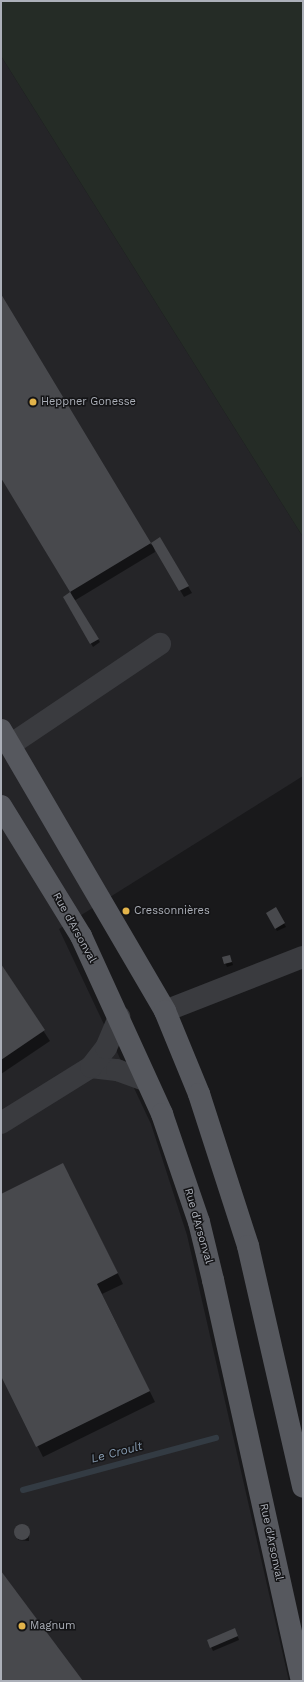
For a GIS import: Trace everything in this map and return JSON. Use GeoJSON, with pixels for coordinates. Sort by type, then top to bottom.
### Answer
{"type":"FeatureCollection","features":[{"type":"Feature","properties":{"kind":"main road"},"geometry":{"type":"LineString","coordinates":[[6,737],[164,1010],[199,1094],[246,1240],[303,1487]]}},
{"type":"Feature","properties":{"kind":"main road","name":"Rue d'Arsonval"},"geometry":{"type":"LineString","coordinates":[[1,806],[81,936],[119,1017],[145,1080],[162,1114],[200,1230],[302,1681]]}},
{"type":"Feature","properties":{"kind":"street"},"geometry":{"type":"LineString","coordinates":[[6,737],[160,644]]}},
{"type":"Feature","properties":{"kind":"street"},"geometry":{"type":"LineString","coordinates":[[164,1010],[303,957]]}},
{"type":"Feature","properties":{"kind":"street"},"geometry":{"type":"LineString","coordinates":[[2,1121],[91,1067],[106,1048],[119,1017]]}},
{"type":"Feature","properties":{"kind":"street"},"geometry":{"type":"LineString","coordinates":[[91,1067],[117,1070],[145,1080]]}},
{"type":"Feature","properties":{"kind":"shaded area"},"geometry":{"type":"Polygon","coordinates":[[[1,1],[303,1],[303,537],[1,56],[1,1]]]}},
{"type":"Feature","properties":{"kind":"shaded area"},"geometry":{"type":"Polygon","coordinates":[[[1,56],[303,537],[303,776],[59,929],[151,1124],[187,1235],[289,1681],[1,1681],[1,56]]]}},
{"type":"Feature","properties":{"kind":"building","name":"Heppner Gonesse"},"geometry":{"type":"Polygon","coordinates":[[[1,294],[151,543],[70,592],[1,478],[1,294]]]}},
{"type":"Feature","properties":{"kind":"building"},"geometry":{"type":"Polygon","coordinates":[[[160,537],[189,586],[179,591],[151,543],[160,537]]]}},
{"type":"Feature","properties":{"kind":"building"},"geometry":{"type":"Polygon","coordinates":[[[70,592],[99,639],[90,644],[63,597],[70,592]]]}},
{"type":"Feature","properties":{"kind":"building"},"geometry":{"type":"Polygon","coordinates":[[[276,907],[285,923],[275,929],[266,913],[276,907]]]}},
{"type":"Feature","properties":{"kind":"building"},"geometry":{"type":"Polygon","coordinates":[[[230,955],[232,962],[224,964],[222,957],[230,955]]]}},
{"type":"Feature","properties":{"kind":"building"},"geometry":{"type":"Polygon","coordinates":[[[1,964],[45,1030],[1,1060],[1,964]]]}},
{"type":"Feature","properties":{"kind":"building"},"geometry":{"type":"Polygon","coordinates":[[[63,1163],[118,1273],[97,1284],[150,1391],[36,1447],[1,1376],[1,1194],[63,1163]]]}},
{"type":"Feature","properties":{"kind":"building"},"geometry":{"type":"Polygon","coordinates":[[[19,1524],[25,1524],[30,1529],[28,1538],[25,1540],[19,1540],[14,1535],[14,1529],[19,1524]]]}},
{"type":"Feature","properties":{"kind":"building","name":"Magnum"},"geometry":{"type":"Polygon","coordinates":[[[1,1571],[83,1681],[1,1681],[1,1571]]]}},
{"type":"Feature","properties":{"kind":"building"},"geometry":{"type":"Polygon","coordinates":[[[235,1628],[238,1636],[210,1648],[207,1640],[235,1628]]]}},
{"type":"Feature","properties":{"kind":"waterway","name":"Le Croult"},"geometry":{"type":"LineString","coordinates":[[23,1490],[216,1438]]}},
{"type":"Feature","properties":{"kind":"place","name":"Heppner Gonesse"},"geometry":{"type":"Point","coordinates":[33,402]}},
{"type":"Feature","properties":{"kind":"place","name":"Cressonnières"},"geometry":{"type":"Point","coordinates":[126,911]}},
{"type":"Feature","properties":{"kind":"place","name":"Magnum"},"geometry":{"type":"Point","coordinates":[22,1626]}}]}
